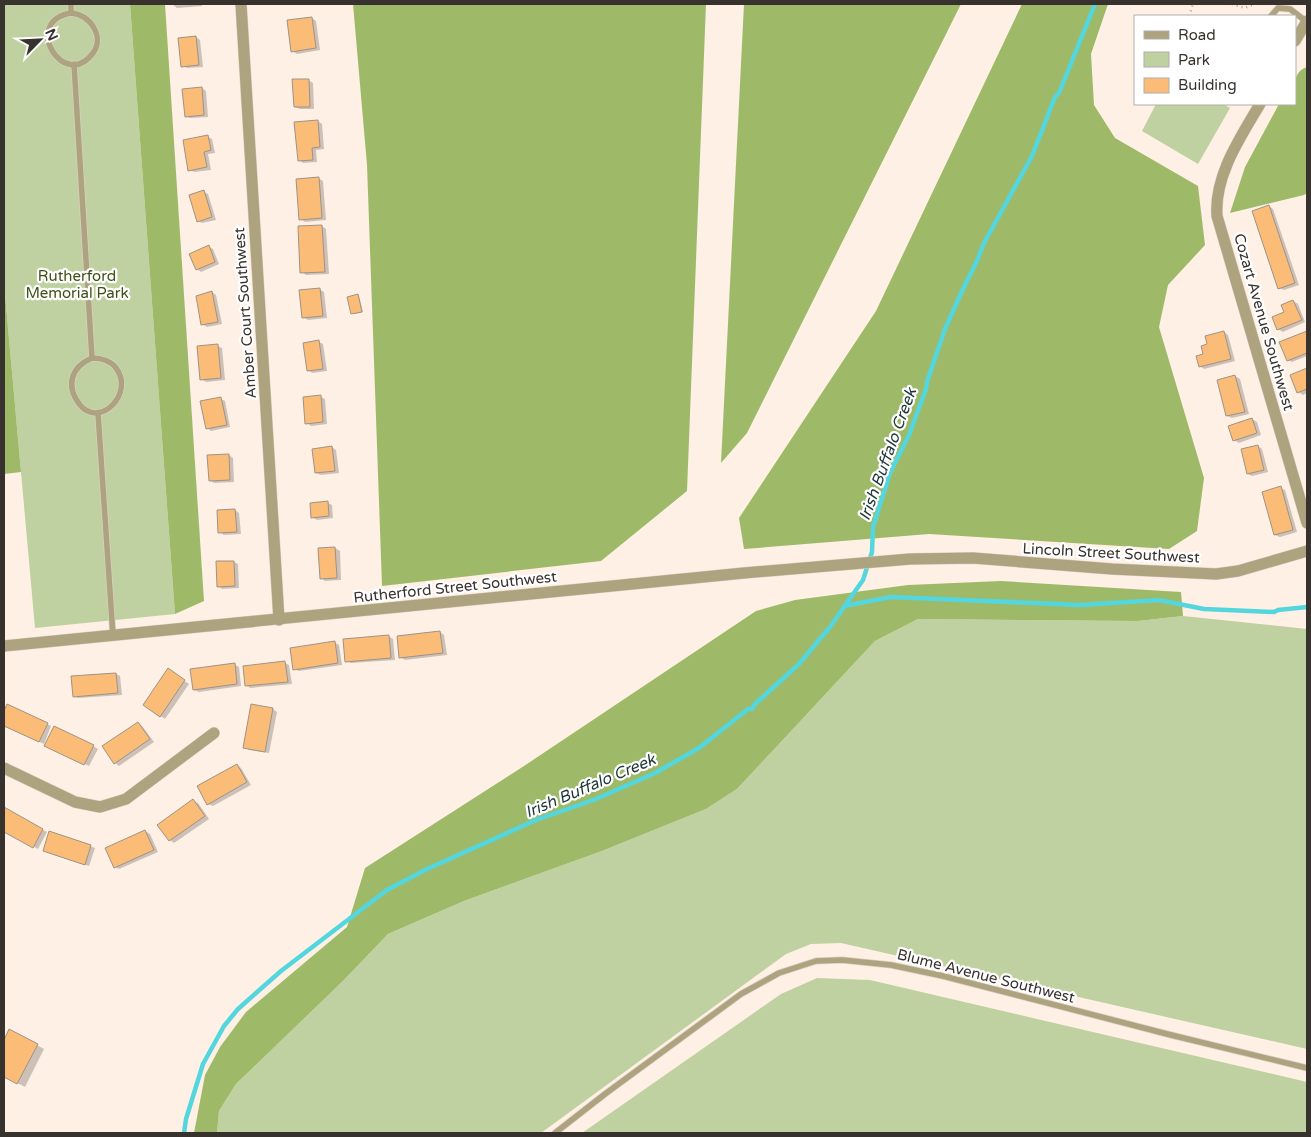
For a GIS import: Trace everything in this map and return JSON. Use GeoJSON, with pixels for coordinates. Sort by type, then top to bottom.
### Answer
{"type":"FeatureCollection","features":[{"type":"Feature","properties":{"kind":"street","name":"Amber Court Southwest"},"geometry":{"type":"LineString","coordinates":[[241,4],[278,620]]}},
{"type":"Feature","properties":{"kind":"street"},"geometry":{"type":"LineString","coordinates":[[1296,39],[1307,21]]}},
{"type":"Feature","properties":{"kind":"street","name":"Cozart Avenue Southwest"},"geometry":{"type":"LineString","coordinates":[[1259,105],[1233,152],[1221,181],[1216,202],[1217,216],[1307,523]]}},
{"type":"Feature","properties":{"kind":"street","name":"Lincoln Street Southwest"},"geometry":{"type":"LineString","coordinates":[[910,559],[973,558],[1112,570],[1216,574],[1238,571],[1307,551]]}},
{"type":"Feature","properties":{"kind":"street","name":"Rutherford Street Southwest"},"geometry":{"type":"LineString","coordinates":[[4,646],[817,566],[910,559]]}},
{"type":"Feature","properties":{"kind":"street"},"geometry":{"type":"LineString","coordinates":[[4,768],[75,802],[100,807],[126,799],[214,733]]}},
{"type":"Feature","properties":{"kind":"lane"},"geometry":{"type":"LineString","coordinates":[[71,4],[71,14]]}},
{"type":"Feature","properties":{"kind":"lane"},"geometry":{"type":"LineString","coordinates":[[1272,15],[1278,8],[1290,10],[1307,21]]}},
{"type":"Feature","properties":{"kind":"lane"},"geometry":{"type":"LineString","coordinates":[[65,14],[82,15],[88,20],[96,33],[97,42],[95,50],[86,61],[74,64],[65,63],[59,59],[50,48],[48,41],[48,33],[54,22],[65,14]]}},
{"type":"Feature","properties":{"kind":"lane"},"geometry":{"type":"LineString","coordinates":[[74,64],[92,358]]}},
{"type":"Feature","properties":{"kind":"lane"},"geometry":{"type":"LineString","coordinates":[[92,358],[100,358],[113,364],[118,371],[122,386],[120,396],[115,402],[103,412],[98,413],[82,407],[73,392],[72,385],[72,376],[76,370],[83,362],[92,358]]}},
{"type":"Feature","properties":{"kind":"lane"},"geometry":{"type":"LineString","coordinates":[[98,413],[113,636]]}},
{"type":"Feature","properties":{"kind":"lane","name":"Blume Avenue Southwest"},"geometry":{"type":"LineString","coordinates":[[555,1133],[741,994],[779,973],[816,961],[842,960],[891,965],[943,976],[1307,1068]]}},
{"type":"Feature","properties":{"kind":"path"},"geometry":{"type":"LineString","coordinates":[[1232,4],[1245,8],[1254,4]]}},
{"type":"Feature","properties":{"kind":"green space","name":"Rutherford Memorial Park"},"geometry":{"type":"Polygon","coordinates":[[[4,4],[130,4],[175,614],[35,628],[4,283],[4,4]]]}},
{"type":"Feature","properties":{"kind":"green space"},"geometry":{"type":"Polygon","coordinates":[[[130,4],[165,4],[204,601],[175,614],[130,4]]]}},
{"type":"Feature","properties":{"kind":"green space"},"geometry":{"type":"Polygon","coordinates":[[[353,4],[706,4],[687,491],[601,561],[382,586],[367,165],[353,4]]]}},
{"type":"Feature","properties":{"kind":"green space"},"geometry":{"type":"Polygon","coordinates":[[[744,4],[961,4],[747,433],[721,463],[744,4]]]}},
{"type":"Feature","properties":{"kind":"green space"},"geometry":{"type":"Polygon","coordinates":[[[1022,4],[1108,4],[1091,54],[1094,105],[1115,138],[1198,186],[1205,245],[1168,285],[1159,327],[1204,478],[1197,531],[1169,549],[929,534],[744,549],[739,518],[876,311],[1022,4]]]}},
{"type":"Feature","properties":{"kind":"green space"},"geometry":{"type":"Polygon","coordinates":[[[1307,67],[1307,193],[1230,213],[1245,167],[1278,105],[1296,105],[1296,77],[1302,69],[1307,67]]]}},
{"type":"Feature","properties":{"kind":"green space"},"geometry":{"type":"Polygon","coordinates":[[[1155,105],[1225,105],[1230,108],[1198,164],[1142,131],[1155,105]]]}},
{"type":"Feature","properties":{"kind":"green space"},"geometry":{"type":"Polygon","coordinates":[[[4,283],[21,472],[4,474],[4,283]]]}},
{"type":"Feature","properties":{"kind":"green space"},"geometry":{"type":"Polygon","coordinates":[[[1001,581],[1181,592],[1183,616],[1138,621],[918,619],[875,641],[737,789],[706,809],[602,851],[464,901],[388,934],[343,981],[236,1084],[219,1111],[217,1133],[194,1133],[205,1075],[220,1047],[246,1012],[347,927],[365,868],[524,766],[756,611],[795,600],[908,585],[1001,581]]]}},
{"type":"Feature","properties":{"kind":"green space"},"geometry":{"type":"Polygon","coordinates":[[[1183,616],[1307,629],[1307,1049],[841,943],[811,944],[786,954],[541,1133],[217,1133],[219,1111],[236,1084],[343,981],[388,934],[464,901],[602,851],[706,809],[737,789],[875,641],[918,619],[1138,621],[1183,616]]]}},
{"type":"Feature","properties":{"kind":"green space"},"geometry":{"type":"Polygon","coordinates":[[[817,978],[870,980],[1307,1082],[1307,1133],[582,1133],[781,994],[817,978]]]}},
{"type":"Feature","properties":{"kind":"building"},"geometry":{"type":"Polygon","coordinates":[[[312,17],[316,48],[291,52],[287,20],[312,17]]]}},
{"type":"Feature","properties":{"kind":"building"},"geometry":{"type":"Polygon","coordinates":[[[196,36],[199,65],[181,67],[178,38],[196,36]]]}},
{"type":"Feature","properties":{"kind":"building"},"geometry":{"type":"Polygon","coordinates":[[[292,79],[309,79],[310,107],[294,107],[292,79]]]}},
{"type":"Feature","properties":{"kind":"building"},"geometry":{"type":"Polygon","coordinates":[[[202,87],[204,115],[185,117],[182,89],[202,87]]]}},
{"type":"Feature","properties":{"kind":"building"},"geometry":{"type":"Polygon","coordinates":[[[318,120],[320,147],[312,148],[313,160],[298,161],[294,122],[318,120]]]}},
{"type":"Feature","properties":{"kind":"building"},"geometry":{"type":"Polygon","coordinates":[[[208,135],[211,150],[204,152],[207,167],[188,171],[183,140],[208,135]]]}},
{"type":"Feature","properties":{"kind":"building"},"geometry":{"type":"Polygon","coordinates":[[[319,177],[322,218],[299,220],[296,179],[319,177]]]}},
{"type":"Feature","properties":{"kind":"building"},"geometry":{"type":"Polygon","coordinates":[[[204,190],[212,217],[197,222],[189,195],[204,190]]]}},
{"type":"Feature","properties":{"kind":"building"},"geometry":{"type":"Polygon","coordinates":[[[1269,205],[1295,283],[1278,289],[1252,211],[1269,205]]]}},
{"type":"Feature","properties":{"kind":"building"},"geometry":{"type":"Polygon","coordinates":[[[322,225],[325,272],[300,273],[298,226],[322,225]]]}},
{"type":"Feature","properties":{"kind":"building"},"geometry":{"type":"Polygon","coordinates":[[[209,245],[215,262],[196,270],[189,254],[209,245]]]}},
{"type":"Feature","properties":{"kind":"building"},"geometry":{"type":"Polygon","coordinates":[[[320,288],[323,316],[302,318],[299,290],[320,288]]]}},
{"type":"Feature","properties":{"kind":"building"},"geometry":{"type":"Polygon","coordinates":[[[212,291],[218,322],[201,325],[196,296],[212,291]]]}},
{"type":"Feature","properties":{"kind":"building"},"geometry":{"type":"Polygon","coordinates":[[[358,294],[362,312],[351,314],[347,297],[358,294]]]}},
{"type":"Feature","properties":{"kind":"building"},"geometry":{"type":"Polygon","coordinates":[[[1293,300],[1302,320],[1277,330],[1272,317],[1284,312],[1281,305],[1293,300]]]}},
{"type":"Feature","properties":{"kind":"building"},"geometry":{"type":"Polygon","coordinates":[[[1224,331],[1231,359],[1199,367],[1196,356],[1203,354],[1201,346],[1207,344],[1205,336],[1224,331]]]}},
{"type":"Feature","properties":{"kind":"building"},"geometry":{"type":"Polygon","coordinates":[[[1307,331],[1307,353],[1287,361],[1279,342],[1307,331]]]}},
{"type":"Feature","properties":{"kind":"building"},"geometry":{"type":"Polygon","coordinates":[[[319,340],[323,369],[307,371],[303,343],[319,340]]]}},
{"type":"Feature","properties":{"kind":"building"},"geometry":{"type":"Polygon","coordinates":[[[218,344],[221,378],[200,380],[197,346],[218,344]]]}},
{"type":"Feature","properties":{"kind":"building"},"geometry":{"type":"Polygon","coordinates":[[[1307,368],[1307,389],[1297,393],[1290,375],[1307,368]]]}},
{"type":"Feature","properties":{"kind":"building"},"geometry":{"type":"Polygon","coordinates":[[[1235,375],[1245,412],[1226,416],[1217,380],[1235,375]]]}},
{"type":"Feature","properties":{"kind":"building"},"geometry":{"type":"Polygon","coordinates":[[[321,395],[323,422],[305,424],[303,397],[321,395]]]}},
{"type":"Feature","properties":{"kind":"building"},"geometry":{"type":"Polygon","coordinates":[[[221,397],[227,425],[206,429],[200,401],[221,397]]]}},
{"type":"Feature","properties":{"kind":"building"},"geometry":{"type":"Polygon","coordinates":[[[1252,418],[1257,433],[1233,441],[1228,426],[1252,418]]]}},
{"type":"Feature","properties":{"kind":"building"},"geometry":{"type":"Polygon","coordinates":[[[1258,445],[1264,470],[1247,474],[1241,449],[1258,445]]]}},
{"type":"Feature","properties":{"kind":"building"},"geometry":{"type":"Polygon","coordinates":[[[332,446],[335,471],[315,473],[312,449],[332,446]]]}},
{"type":"Feature","properties":{"kind":"building"},"geometry":{"type":"Polygon","coordinates":[[[229,454],[230,480],[209,481],[207,455],[229,454]]]}},
{"type":"Feature","properties":{"kind":"building"},"geometry":{"type":"Polygon","coordinates":[[[1281,486],[1293,530],[1274,535],[1262,492],[1281,486]]]}},
{"type":"Feature","properties":{"kind":"building"},"geometry":{"type":"Polygon","coordinates":[[[328,501],[329,516],[311,518],[310,503],[328,501]]]}},
{"type":"Feature","properties":{"kind":"building"},"geometry":{"type":"Polygon","coordinates":[[[235,509],[237,532],[218,533],[217,510],[235,509]]]}},
{"type":"Feature","properties":{"kind":"building"},"geometry":{"type":"Polygon","coordinates":[[[335,547],[337,578],[320,579],[318,548],[335,547]]]}},
{"type":"Feature","properties":{"kind":"building"},"geometry":{"type":"Polygon","coordinates":[[[216,561],[234,561],[235,586],[217,587],[216,561]]]}},
{"type":"Feature","properties":{"kind":"building"},"geometry":{"type":"Polygon","coordinates":[[[440,631],[443,653],[399,658],[397,636],[440,631]]]}},
{"type":"Feature","properties":{"kind":"building"},"geometry":{"type":"Polygon","coordinates":[[[389,635],[391,658],[345,662],[343,639],[389,635]]]}},
{"type":"Feature","properties":{"kind":"building"},"geometry":{"type":"Polygon","coordinates":[[[335,641],[338,663],[293,670],[290,648],[335,641]]]}},
{"type":"Feature","properties":{"kind":"building"},"geometry":{"type":"Polygon","coordinates":[[[285,661],[288,682],[245,686],[243,666],[285,661]]]}},
{"type":"Feature","properties":{"kind":"building"},"geometry":{"type":"Polygon","coordinates":[[[235,663],[237,684],[193,690],[190,669],[235,663]]]}},
{"type":"Feature","properties":{"kind":"building"},"geometry":{"type":"Polygon","coordinates":[[[168,668],[185,680],[160,717],[143,705],[168,668]]]}},
{"type":"Feature","properties":{"kind":"building"},"geometry":{"type":"Polygon","coordinates":[[[116,673],[118,693],[73,697],[71,676],[116,673]]]}},
{"type":"Feature","properties":{"kind":"building"},"geometry":{"type":"Polygon","coordinates":[[[7,704],[48,723],[39,742],[4,726],[4,711],[7,704]]]}},
{"type":"Feature","properties":{"kind":"building"},"geometry":{"type":"Polygon","coordinates":[[[251,704],[273,708],[265,752],[243,748],[251,704]]]}},
{"type":"Feature","properties":{"kind":"building"},"geometry":{"type":"Polygon","coordinates":[[[138,722],[150,739],[114,764],[102,746],[138,722]]]}},
{"type":"Feature","properties":{"kind":"building"},"geometry":{"type":"Polygon","coordinates":[[[54,726],[94,745],[84,765],[44,746],[54,726]]]}},
{"type":"Feature","properties":{"kind":"building"},"geometry":{"type":"Polygon","coordinates":[[[237,764],[247,782],[207,805],[197,786],[237,764]]]}},
{"type":"Feature","properties":{"kind":"building"},"geometry":{"type":"Polygon","coordinates":[[[193,799],[205,816],[169,841],[157,825],[193,799]]]}},
{"type":"Feature","properties":{"kind":"building"},"geometry":{"type":"Polygon","coordinates":[[[4,807],[43,829],[33,848],[4,832],[4,807]]]}},
{"type":"Feature","properties":{"kind":"building"},"geometry":{"type":"Polygon","coordinates":[[[145,830],[154,850],[114,868],[105,848],[145,830]]]}},
{"type":"Feature","properties":{"kind":"building"},"geometry":{"type":"Polygon","coordinates":[[[49,831],[91,845],[85,865],[43,851],[49,831]]]}},
{"type":"Feature","properties":{"kind":"building"},"geometry":{"type":"Polygon","coordinates":[[[9,1029],[38,1044],[17,1084],[4,1077],[4,1040],[9,1029]]]}},
{"type":"Feature","properties":{"kind":"waterway","name":"Irish Buffalo Creek"},"geometry":{"type":"LineString","coordinates":[[184,1133],[186,1119],[203,1064],[224,1026],[238,1009],[281,971],[387,890],[427,869],[536,820],[596,799],[655,773],[699,748],[748,709],[752,709],[755,704],[798,665],[830,627],[863,580],[872,552],[873,527],[890,473],[909,435],[945,329],[984,243],[1032,156],[1095,4]]}},
{"type":"Feature","properties":{"kind":"waterway"},"geometry":{"type":"LineString","coordinates":[[844,606],[891,597],[1080,605],[1159,600],[1204,609],[1274,612],[1307,607]]}}]}
